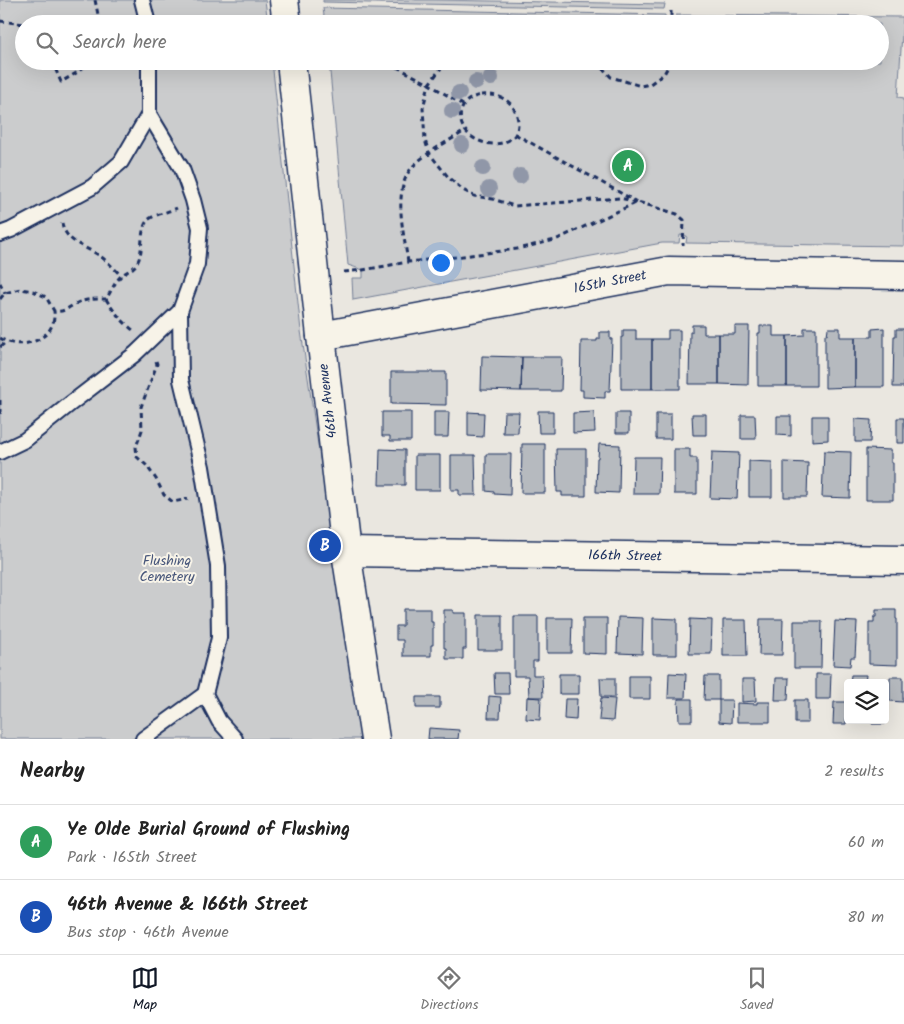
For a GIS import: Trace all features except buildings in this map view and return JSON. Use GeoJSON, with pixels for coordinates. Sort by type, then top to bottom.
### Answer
{"type":"FeatureCollection","features":[{"type":"Feature","properties":{"kind":"street"},"geometry":{"type":"LineString","coordinates":[[284,0],[286,15]]}},
{"type":"Feature","properties":{"kind":"street","name":"46th Avenue"},"geometry":{"type":"LineString","coordinates":[[292,70],[346,552],[375,739]]}},
{"type":"Feature","properties":{"kind":"street","name":"165th Street"},"geometry":{"type":"LineString","coordinates":[[321,336],[669,271],[904,275]]}},
{"type":"Feature","properties":{"kind":"street","name":"166th Street"},"geometry":{"type":"LineString","coordinates":[[346,552],[904,560]]}},
{"type":"Feature","properties":{"kind":"lane"},"geometry":{"type":"LineString","coordinates":[[142,0],[146,15]]}},
{"type":"Feature","properties":{"kind":"lane"},"geometry":{"type":"LineString","coordinates":[[143,739],[205,694],[219,638],[218,566],[202,467],[181,380],[180,311],[197,264],[200,228],[182,169],[150,114],[149,70]]}},
{"type":"Feature","properties":{"kind":"lane"},"geometry":{"type":"LineString","coordinates":[[0,234],[92,187],[121,162],[150,114]]}},
{"type":"Feature","properties":{"kind":"lane"},"geometry":{"type":"LineString","coordinates":[[0,452],[25,440],[136,354],[180,311]]}},
{"type":"Feature","properties":{"kind":"lane"},"geometry":{"type":"LineString","coordinates":[[205,694],[219,721],[235,739]]}},
{"type":"Feature","properties":{"kind":"path"},"geometry":{"type":"LineString","coordinates":[[95,0],[98,15]]}},
{"type":"Feature","properties":{"kind":"path"},"geometry":{"type":"LineString","coordinates":[[0,21],[15,23]]}},
{"type":"Feature","properties":{"kind":"path"},"geometry":{"type":"LineString","coordinates":[[56,70],[61,82],[80,70]]}},
{"type":"Feature","properties":{"kind":"path"},"geometry":{"type":"LineString","coordinates":[[403,70],[463,105]]}},
{"type":"Feature","properties":{"kind":"path"},"geometry":{"type":"LineString","coordinates":[[440,70],[429,84],[423,108],[425,140],[429,153],[449,178],[463,190],[474,196],[514,206],[620,198],[638,202],[677,214],[684,220],[683,246]]}},
{"type":"Feature","properties":{"kind":"path"},"geometry":{"type":"LineString","coordinates":[[604,70],[611,77],[641,86],[650,84],[664,74],[666,70]]}},
{"type":"Feature","properties":{"kind":"path"},"geometry":{"type":"LineString","coordinates":[[481,95],[505,98],[516,111],[518,127],[513,138],[507,141],[495,144],[479,142],[465,131],[460,115],[463,105],[470,98],[481,95]]}},
{"type":"Feature","properties":{"kind":"path"},"geometry":{"type":"LineString","coordinates":[[408,262],[401,212],[404,183],[411,169],[429,153],[465,131]]}},
{"type":"Feature","properties":{"kind":"path"},"geometry":{"type":"LineString","coordinates":[[515,134],[638,202]]}},
{"type":"Feature","properties":{"kind":"path"},"geometry":{"type":"LineString","coordinates":[[106,299],[121,276],[138,264],[141,255],[143,230],[148,220],[193,200]]}},
{"type":"Feature","properties":{"kind":"path"},"geometry":{"type":"LineString","coordinates":[[344,272],[517,249],[555,240],[638,202]]}},
{"type":"Feature","properties":{"kind":"path"},"geometry":{"type":"LineString","coordinates":[[58,205],[63,230],[70,240],[99,255],[121,276]]}},
{"type":"Feature","properties":{"kind":"path"},"geometry":{"type":"LineString","coordinates":[[0,284],[5,293]]}},
{"type":"Feature","properties":{"kind":"path"},"geometry":{"type":"LineString","coordinates":[[0,299],[5,293],[20,289],[33,291],[46,297],[54,311],[55,318],[53,325],[47,333],[37,340],[25,344],[6,342],[0,338]]}},
{"type":"Feature","properties":{"kind":"path"},"geometry":{"type":"LineString","coordinates":[[54,311],[59,312],[68,309],[76,303],[86,300],[106,299]]}},
{"type":"Feature","properties":{"kind":"path"},"geometry":{"type":"LineString","coordinates":[[106,299],[112,309],[125,323],[147,342],[157,364],[141,407],[142,430],[136,447],[137,457],[146,465],[156,479],[164,495],[173,502],[206,491]]}},
{"type":"Feature","properties":{"kind":"path"},"geometry":{"type":"LineString","coordinates":[[0,347],[6,342]]}},
{"type":"Feature","properties":{"kind":"path"},"geometry":{"type":"LineString","coordinates":[[0,400],[0,417]]}},
{"type":"Feature","properties":{"kind":"green space","name":"Flushing Cemetery"},"geometry":{"type":"Polygon","coordinates":[[[0,0],[265,0],[267,15],[15,15],[15,70],[273,70],[301,331],[362,739],[0,739],[0,0]]]}},
{"type":"Feature","properties":{"kind":"green space"},"geometry":{"type":"Polygon","coordinates":[[[323,0],[665,4],[664,9],[323,2],[323,0]]]}},
{"type":"Feature","properties":{"kind":"green space"},"geometry":{"type":"Polygon","coordinates":[[[323,8],[665,15],[324,15],[323,8]]]}},
{"type":"Feature","properties":{"kind":"green space"},"geometry":{"type":"Polygon","coordinates":[[[889,17],[903,17],[898,97],[904,98],[904,246],[686,243],[687,236],[680,235],[679,243],[662,243],[353,300],[352,278],[363,278],[363,270],[348,265],[330,70],[889,70],[889,17]]]}},
{"type":"Feature","properties":{"kind":"place","name":"Ye Olde Burial Ground of Flushing"},"geometry":{"type":"Point","coordinates":[628,166]}},
{"type":"Feature","properties":{"kind":"place","name":"46th Avenue & 166th Street"},"geometry":{"type":"Point","coordinates":[325,546]}}]}
